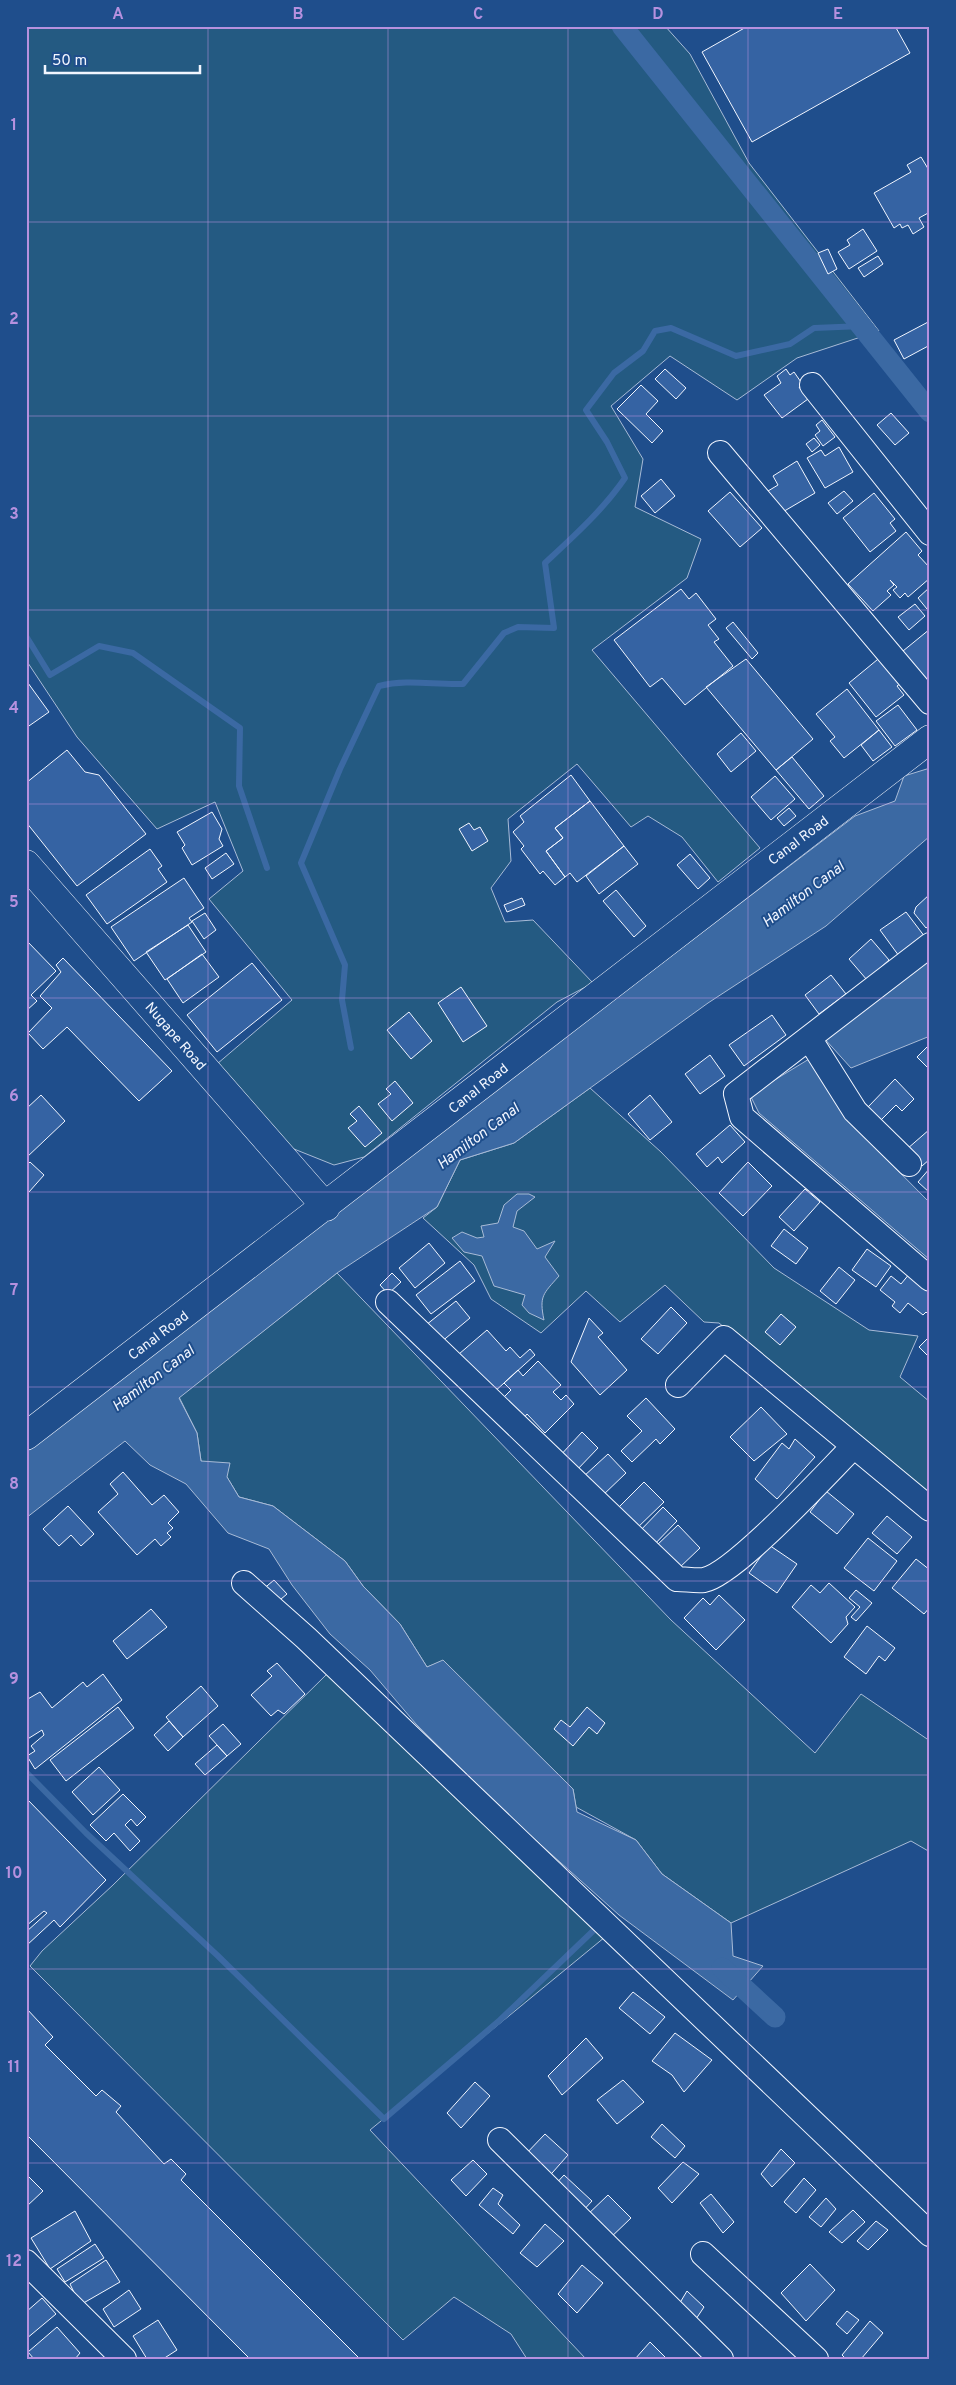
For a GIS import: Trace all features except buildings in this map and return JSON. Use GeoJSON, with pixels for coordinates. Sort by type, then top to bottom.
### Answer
{"type":"FeatureCollection","features":[{"type":"Feature","properties":{"kind":"main road","name":"Canal Road"},"geometry":{"type":"LineString","coordinates":[[26,1436],[326,1207],[614,981],[930,739]]}},
{"type":"Feature","properties":{"kind":"main road","name":"Nugape Road"},"geometry":{"type":"LineString","coordinates":[[26,864],[326,1207]]}},
{"type":"Feature","properties":{"kind":"street"},"geometry":{"type":"LineString","coordinates":[[812,385],[930,533]]}},
{"type":"Feature","properties":{"kind":"street"},"geometry":{"type":"LineString","coordinates":[[720,453],[930,702]]}},
{"type":"Feature","properties":{"kind":"street"},"geometry":{"type":"LineString","coordinates":[[930,945],[736,1094],[742,1117],[930,1279]]}},
{"type":"Feature","properties":{"kind":"street"},"geometry":{"type":"LineString","coordinates":[[809,1038],[855,1111],[909,1164]]}},
{"type":"Feature","properties":{"kind":"street"},"geometry":{"type":"LineString","coordinates":[[388,1302],[677,1579],[705,1580],[741,1557],[853,1447]]}},
{"type":"Feature","properties":{"kind":"street"},"geometry":{"type":"LineString","coordinates":[[678,1385],[724,1338],[930,1510]]}},
{"type":"Feature","properties":{"kind":"street"},"geometry":{"type":"LineString","coordinates":[[244,1583],[313,1645],[930,2234]]}},
{"type":"Feature","properties":{"kind":"street"},"geometry":{"type":"LineString","coordinates":[[500,2140],[721,2359]]}},
{"type":"Feature","properties":{"kind":"street"},"geometry":{"type":"LineString","coordinates":[[703,2254],[816,2359]]}},
{"type":"Feature","properties":{"kind":"street"},"geometry":{"type":"LineString","coordinates":[[26,2262],[124,2359]]}},
{"type":"Feature","properties":{"kind":"shaded area"},"geometry":{"type":"Polygon","coordinates":[[[26,26],[665,26],[690,54],[749,163],[879,331],[797,358],[737,400],[670,356],[611,406],[643,459],[635,507],[701,539],[687,578],[592,650],[760,848],[718,882],[682,837],[648,816],[631,827],[577,764],[508,819],[511,861],[491,888],[505,922],[533,920],[593,983],[557,1002],[364,1157],[334,1165],[284,1145],[217,1064],[292,1000],[209,899],[243,871],[215,802],[157,829],[77,737],[26,660],[26,26]]]}},
{"type":"Feature","properties":{"kind":"shaded area"},"geometry":{"type":"Polygon","coordinates":[[[590,1088],[661,1152],[774,1268],[869,1330],[918,1336],[900,1377],[930,1402],[930,1497],[719,1323],[704,1322],[665,1285],[620,1322],[586,1291],[541,1333],[491,1299],[474,1265],[423,1218],[437,1207],[460,1160],[514,1143],[590,1088]]]}},
{"type":"Feature","properties":{"kind":"shaded area"},"geometry":{"type":"Polygon","coordinates":[[[337,1273],[671,1620],[815,1753],[861,1694],[930,1741],[930,1852],[911,1841],[731,1923],[662,1874],[636,1840],[576,1807],[573,1789],[443,1661],[427,1667],[400,1624],[363,1586],[345,1561],[273,1506],[239,1497],[227,1477],[201,1461],[197,1433],[179,1397],[337,1273]]]}},
{"type":"Feature","properties":{"kind":"shaded area"},"geometry":{"type":"Polygon","coordinates":[[[327,1674],[605,1937],[370,2130],[586,2359],[527,2359],[511,2334],[454,2297],[403,2340],[30,1966],[42,1951],[113,1885],[327,1674]]]}},
{"type":"Feature","properties":{"kind":"water","name":"Hamilton Canal"},"geometry":{"type":"Polygon","coordinates":[[[930,768],[930,836],[826,926],[708,1003],[514,1143],[460,1160],[437,1207],[337,1273],[179,1398],[197,1433],[201,1461],[230,1463],[227,1477],[239,1497],[273,1506],[345,1561],[363,1586],[400,1624],[427,1667],[443,1660],[573,1789],[577,1812],[636,1840],[662,1874],[731,1923],[733,1956],[763,1966],[733,2000],[619,1915],[512,1819],[416,1724],[370,1670],[330,1634],[292,1585],[269,1549],[228,1533],[186,1484],[150,1465],[125,1441],[26,1518],[26,1448],[855,816],[895,801],[904,776],[930,768]]]}},
{"type":"Feature","properties":{"kind":"water"},"geometry":{"type":"Polygon","coordinates":[[[930,954],[930,1036],[851,1068],[823,1037],[930,954]]]}},
{"type":"Feature","properties":{"kind":"water"},"geometry":{"type":"Polygon","coordinates":[[[814,1056],[844,1116],[930,1203],[930,1260],[759,1113],[750,1095],[814,1056]]]}},
{"type":"Feature","properties":{"kind":"water"},"geometry":{"type":"Polygon","coordinates":[[[517,1194],[529,1194],[535,1197],[517,1211],[513,1227],[524,1231],[537,1249],[555,1241],[545,1257],[559,1276],[549,1287],[542,1300],[544,1320],[529,1313],[522,1305],[525,1295],[494,1286],[482,1256],[464,1252],[452,1238],[462,1232],[477,1238],[484,1237],[481,1226],[498,1223],[504,1205],[517,1194]]]}},
{"type":"Feature","properties":{"kind":"waterway"},"geometry":{"type":"LineString","coordinates":[[622,26],[930,412]]}},
{"type":"Feature","properties":{"kind":"waterway"},"geometry":{"type":"LineString","coordinates":[[351,1048],[342,1000],[345,965],[301,863],[340,769],[379,686],[410,683],[463,684],[504,633],[518,627],[554,628],[545,563],[598,512],[625,478],[607,442],[586,410],[614,373],[643,351],[655,331],[671,328],[736,356],[790,344],[814,328],[863,326]]}},
{"type":"Feature","properties":{"kind":"waterway"},"geometry":{"type":"LineString","coordinates":[[26,636],[50,675],[99,646],[133,653],[240,728],[239,786],[267,868]]}},
{"type":"Feature","properties":{"kind":"waterway"},"geometry":{"type":"LineString","coordinates":[[26,1772],[86,1833],[218,1956],[384,2119],[500,2020],[593,1931]]}},
{"type":"Feature","properties":{"kind":"waterway"},"geometry":{"type":"LineString","coordinates":[[722,1968],[775,2017]]}}]}
